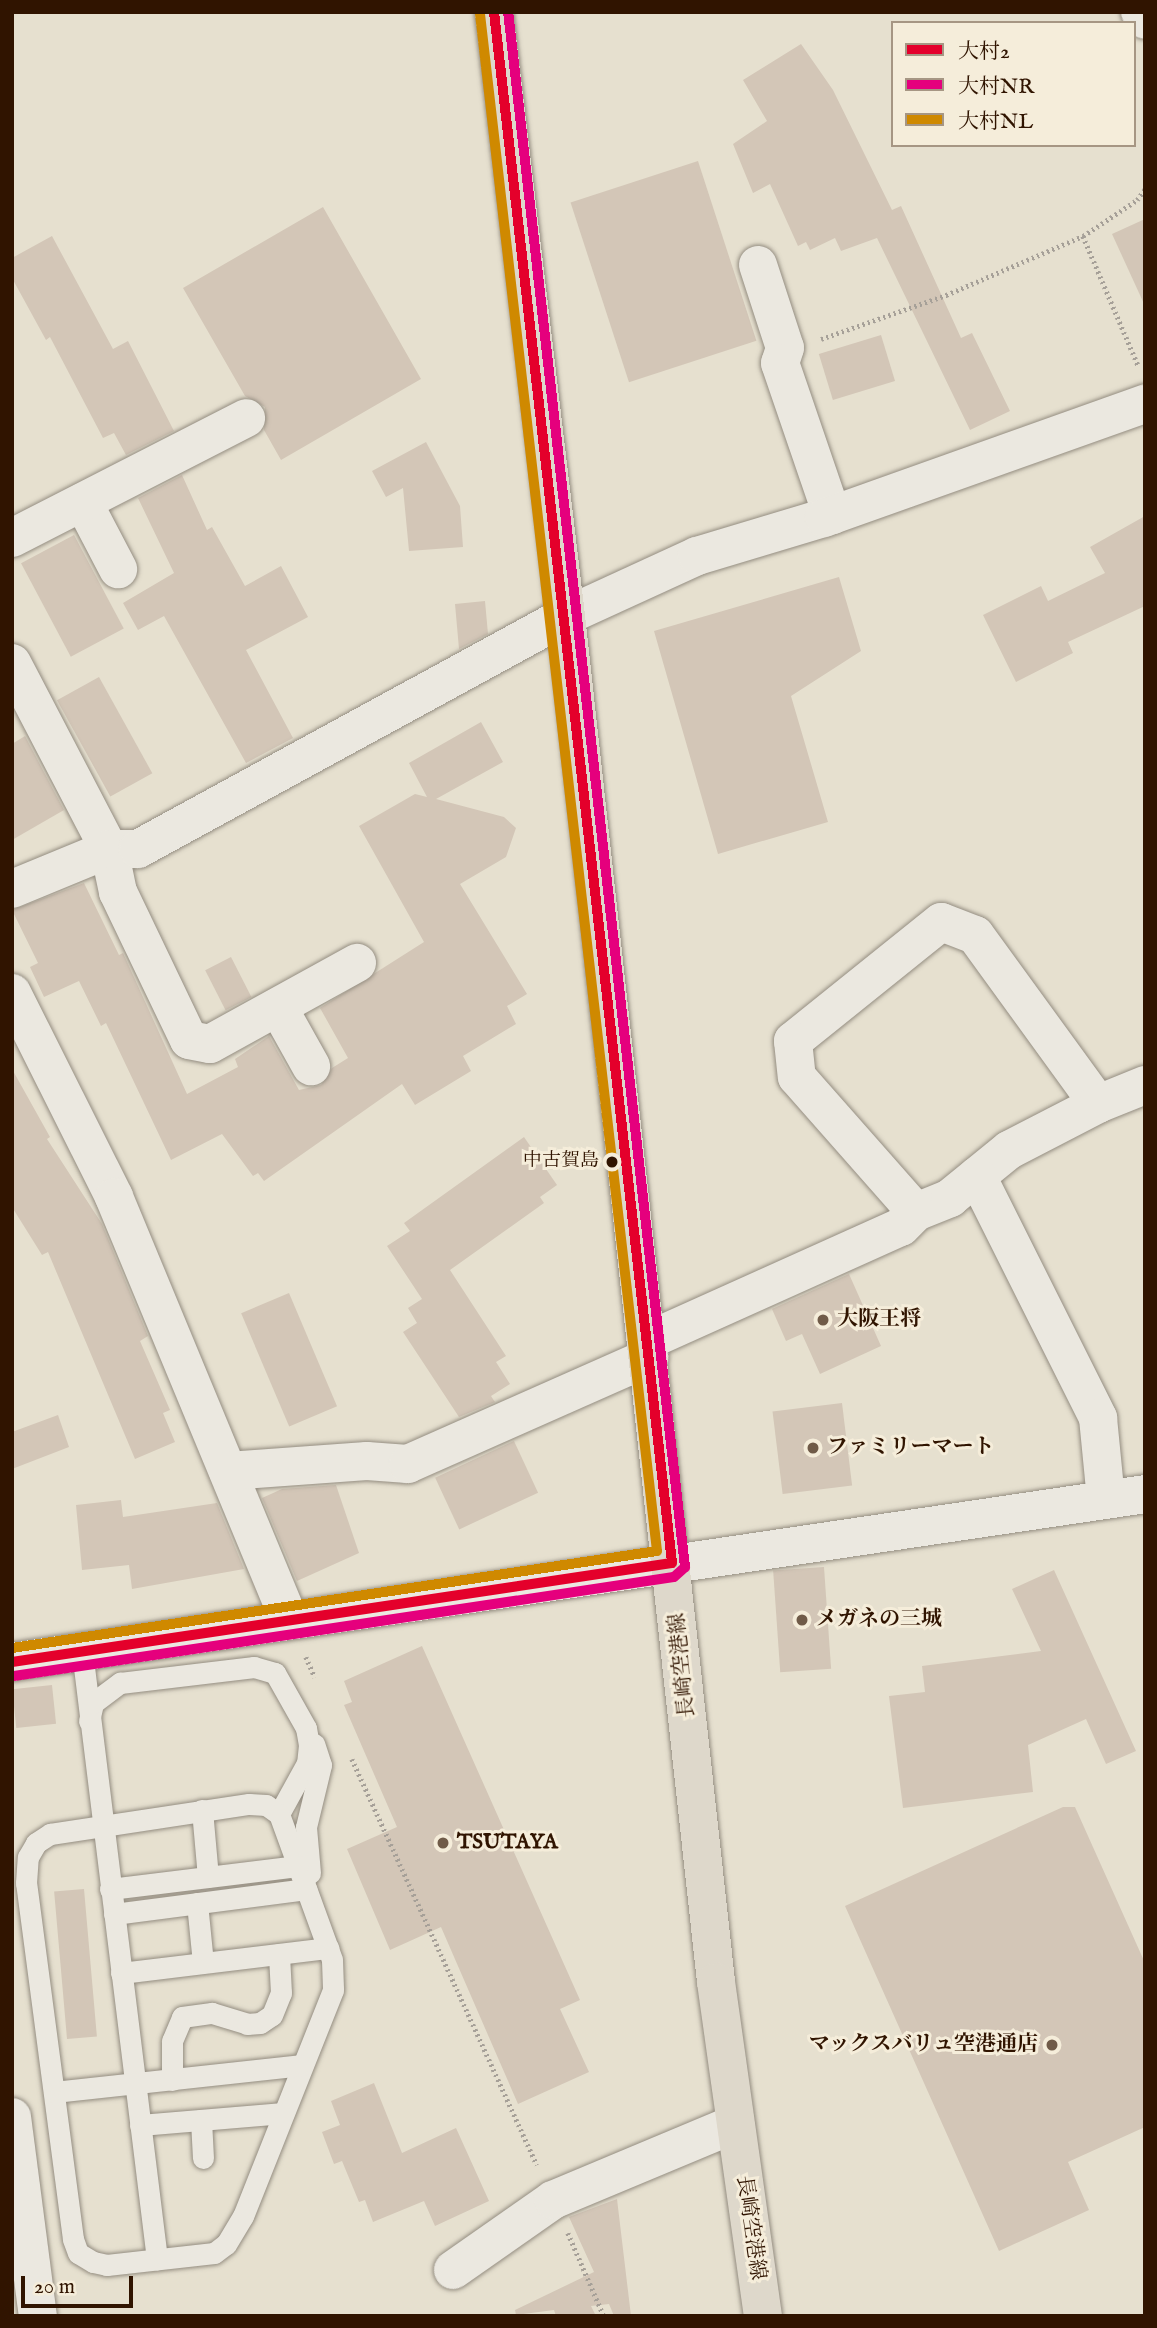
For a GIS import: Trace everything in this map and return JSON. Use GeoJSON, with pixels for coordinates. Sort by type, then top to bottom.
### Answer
{"type":"FeatureCollection","features":[{"type":"Feature","properties":{"kind":"main road","name":"長崎空港線"},"geometry":{"type":"LineString","coordinates":[[494,12],[566,616],[735,2124],[763,2316]]}},
{"type":"Feature","properties":{"kind":"street"},"geometry":{"type":"LineString","coordinates":[[1140,12],[1145,20]]}},
{"type":"Feature","properties":{"kind":"street"},"geometry":{"type":"LineString","coordinates":[[758,265],[784,352],[780,363],[832,515]]}},
{"type":"Feature","properties":{"kind":"street"},"geometry":{"type":"LineString","coordinates":[[12,890],[109,849],[138,849],[566,616],[697,556],[832,515],[1145,404]]}},
{"type":"Feature","properties":{"kind":"street"},"geometry":{"type":"LineString","coordinates":[[12,538],[246,418]]}},
{"type":"Feature","properties":{"kind":"street"},"geometry":{"type":"LineString","coordinates":[[83,502],[118,569]]}},
{"type":"Feature","properties":{"kind":"street"},"geometry":{"type":"LineString","coordinates":[[12,663],[109,849],[118,892],[189,1040],[210,1044],[357,963]]}},
{"type":"Feature","properties":{"kind":"street"},"geometry":{"type":"LineString","coordinates":[[916,1212],[797,1077],[793,1041],[941,922],[975,935],[1098,1104]]}},
{"type":"Feature","properties":{"kind":"street"},"geometry":{"type":"LineString","coordinates":[[12,993],[114,1197],[288,1618]]}},
{"type":"Feature","properties":{"kind":"street"},"geometry":{"type":"LineString","coordinates":[[278,1007],[311,1066]]}},
{"type":"Feature","properties":{"kind":"street"},"geometry":{"type":"LineString","coordinates":[[228,1471],[367,1461],[408,1464],[901,1227],[916,1212],[950,1198],[1009,1150],[1098,1104],[1145,1085]]}},
{"type":"Feature","properties":{"kind":"street"},"geometry":{"type":"LineString","coordinates":[[977,1176],[1098,1418],[1106,1500]]}},
{"type":"Feature","properties":{"kind":"street"},"geometry":{"type":"LineString","coordinates":[[12,1662],[288,1618],[1145,1494]]}},
{"type":"Feature","properties":{"kind":"street"},"geometry":{"type":"LineString","coordinates":[[12,2117],[38,2316]]}},
{"type":"Feature","properties":{"kind":"street"},"geometry":{"type":"LineString","coordinates":[[453,2270],[553,2200],[735,2124]]}},
{"type":"Feature","properties":{"kind":"lane"},"geometry":{"type":"LineString","coordinates":[[82,1651],[88,1723],[157,2259]]}},
{"type":"Feature","properties":{"kind":"lane"},"geometry":{"type":"LineString","coordinates":[[88,1723],[93,1703],[120,1683],[254,1667],[275,1673],[283,1682],[321,1765],[306,1827],[315,1913]]}},
{"type":"Feature","properties":{"kind":"lane"},"geometry":{"type":"LineString","coordinates":[[279,1814],[307,1763],[306,1728]]}},
{"type":"Feature","properties":{"kind":"lane"},"geometry":{"type":"LineString","coordinates":[[249,1804],[267,1805],[279,1814],[336,1976],[243,2216],[226,2244],[214,2253],[107,2265],[78,2253],[73,2239],[26,1883],[28,1857],[36,1843],[50,1834],[102,1823],[202,1810],[249,1804]]}},
{"type":"Feature","properties":{"kind":"lane"},"geometry":{"type":"LineString","coordinates":[[202,1810],[208,1877]]}},
{"type":"Feature","properties":{"kind":"lane"},"geometry":{"type":"LineString","coordinates":[[110,1889],[298,1866]]}},
{"type":"Feature","properties":{"kind":"lane"},"geometry":{"type":"LineString","coordinates":[[114,1914],[306,1889]]}},
{"type":"Feature","properties":{"kind":"lane"},"geometry":{"type":"LineString","coordinates":[[197,1903],[203,1963]]}},
{"type":"Feature","properties":{"kind":"lane"},"geometry":{"type":"LineString","coordinates":[[121,1973],[328,1948]]}},
{"type":"Feature","properties":{"kind":"lane"},"geometry":{"type":"LineString","coordinates":[[172,2080],[172,2041],[182,2017],[212,2013],[247,2024],[260,2023],[272,2015],[281,1993],[279,1954]]}},
{"type":"Feature","properties":{"kind":"lane"},"geometry":{"type":"LineString","coordinates":[[54,2092],[303,2065]]}},
{"type":"Feature","properties":{"kind":"lane"},"geometry":{"type":"LineString","coordinates":[[140,2125],[284,2113]]}},
{"type":"Feature","properties":{"kind":"lane"},"geometry":{"type":"LineString","coordinates":[[201,2120],[203,2158]]}},
{"type":"Feature","properties":{"kind":"path"},"geometry":{"type":"LineString","coordinates":[[784,352],[946,295],[1083,236],[1137,200],[1145,189]]}},
{"type":"Feature","properties":{"kind":"path"},"geometry":{"type":"LineString","coordinates":[[1083,236],[1145,381]]}},
{"type":"Feature","properties":{"kind":"path"},"geometry":{"type":"LineString","coordinates":[[288,1618],[317,1681]]}},
{"type":"Feature","properties":{"kind":"path"},"geometry":{"type":"LineString","coordinates":[[351,1757],[604,2316]]}},
{"type":"Feature","properties":{"kind":"building"},"geometry":{"type":"Polygon","coordinates":[[[801,44],[833,90],[892,210],[901,206],[961,338],[972,333],[1010,411],[970,430],[877,238],[841,251],[835,238],[810,250],[806,242],[798,246],[770,184],[753,193],[733,144],[767,121],[743,80],[801,44]]]}},
{"type":"Feature","properties":{"kind":"building"},"geometry":{"type":"Polygon","coordinates":[[[698,161],[756,341],[629,382],[571,202],[698,161]]]}},
{"type":"Feature","properties":{"kind":"building"},"geometry":{"type":"Polygon","coordinates":[[[323,207],[421,379],[281,460],[264,430],[265,407],[245,396],[183,288],[323,207]]]}},
{"type":"Feature","properties":{"kind":"building"},"geometry":{"type":"Polygon","coordinates":[[[1145,219],[1145,306],[1112,234],[1145,219]]]}},
{"type":"Feature","properties":{"kind":"building"},"geometry":{"type":"Polygon","coordinates":[[[52,236],[113,349],[128,341],[174,431],[126,455],[114,433],[103,438],[50,337],[46,340],[12,278],[12,258],[52,236]]]}},
{"type":"Feature","properties":{"kind":"building"},"geometry":{"type":"Polygon","coordinates":[[[881,335],[895,381],[833,400],[819,354],[881,335]]]}},
{"type":"Feature","properties":{"kind":"building"},"geometry":{"type":"Polygon","coordinates":[[[426,442],[460,506],[463,547],[409,551],[403,488],[386,497],[372,471],[426,442]]]}},
{"type":"Feature","properties":{"kind":"building"},"geometry":{"type":"Polygon","coordinates":[[[182,475],[207,530],[212,527],[245,586],[281,566],[308,617],[246,650],[293,738],[246,763],[164,616],[138,630],[123,603],[174,573],[138,498],[182,475]]]}},
{"type":"Feature","properties":{"kind":"building"},"geometry":{"type":"Polygon","coordinates":[[[1145,516],[1145,606],[1068,642],[1073,653],[1016,682],[983,615],[1041,586],[1048,601],[1105,573],[1090,547],[1145,516]]]}},
{"type":"Feature","properties":{"kind":"building"},"geometry":{"type":"Polygon","coordinates":[[[74,535],[124,629],[71,657],[21,563],[74,535]]]}},
{"type":"Feature","properties":{"kind":"building"},"geometry":{"type":"Polygon","coordinates":[[[839,577],[861,651],[791,696],[828,822],[718,854],[654,631],[839,577]]]}},
{"type":"Feature","properties":{"kind":"building"},"geometry":{"type":"Polygon","coordinates":[[[485,601],[488,634],[459,649],[455,604],[485,601]]]}},
{"type":"Feature","properties":{"kind":"building"},"geometry":{"type":"Polygon","coordinates":[[[99,677],[152,773],[110,796],[57,700],[99,677]]]}},
{"type":"Feature","properties":{"kind":"building"},"geometry":{"type":"Polygon","coordinates":[[[481,722],[503,762],[436,799],[504,817],[516,828],[506,857],[460,884],[527,994],[507,1006],[516,1024],[463,1056],[471,1071],[415,1105],[402,1084],[264,1181],[258,1173],[253,1176],[222,1134],[171,1160],[106,1023],[101,1026],[79,981],[44,997],[30,967],[38,963],[12,910],[84,883],[119,955],[123,953],[187,1094],[238,1067],[235,1059],[269,1036],[299,1090],[321,1085],[332,1068],[348,1058],[320,1008],[424,942],[359,826],[415,794],[427,797],[409,763],[481,722]]]}},
{"type":"Feature","properties":{"kind":"building"},"geometry":{"type":"Polygon","coordinates":[[[25,736],[64,810],[12,840],[12,744],[25,736]]]}},
{"type":"Feature","properties":{"kind":"building"},"geometry":{"type":"Polygon","coordinates":[[[231,957],[251,997],[226,1010],[205,970],[231,957]]]}},
{"type":"Feature","properties":{"kind":"building"},"geometry":{"type":"Polygon","coordinates":[[[12,1069],[50,1137],[47,1139],[102,1224],[148,1336],[140,1341],[170,1410],[163,1413],[175,1442],[135,1459],[48,1252],[42,1255],[12,1207],[12,1069]]]}},
{"type":"Feature","properties":{"kind":"building"},"geometry":{"type":"Polygon","coordinates":[[[524,1137],[557,1185],[540,1197],[544,1203],[450,1270],[506,1356],[496,1362],[510,1384],[491,1396],[495,1402],[459,1417],[403,1332],[417,1323],[408,1308],[422,1299],[387,1246],[410,1231],[404,1223],[524,1137]]]}},
{"type":"Feature","properties":{"kind":"building","name":"大阪王将"},"geometry":{"type":"Polygon","coordinates":[[[849,1274],[881,1346],[820,1374],[802,1334],[786,1341],[772,1309],[849,1274]]]}},
{"type":"Feature","properties":{"kind":"building"},"geometry":{"type":"Polygon","coordinates":[[[289,1293],[337,1406],[289,1427],[241,1313],[289,1293]]]}},
{"type":"Feature","properties":{"kind":"building","name":"ファミリーマート"},"geometry":{"type":"Polygon","coordinates":[[[842,1403],[852,1485],[783,1494],[773,1412],[842,1403]]]}},
{"type":"Feature","properties":{"kind":"building"},"geometry":{"type":"Polygon","coordinates":[[[58,1415],[69,1447],[12,1469],[12,1432],[58,1415]]]}},
{"type":"Feature","properties":{"kind":"building"},"geometry":{"type":"Polygon","coordinates":[[[514,1441],[538,1493],[459,1529],[435,1478],[514,1441]]]}},
{"type":"Feature","properties":{"kind":"building"},"geometry":{"type":"Polygon","coordinates":[[[336,1485],[359,1553],[297,1581],[262,1498],[282,1489],[336,1485]]]}},
{"type":"Feature","properties":{"kind":"building"},"geometry":{"type":"Polygon","coordinates":[[[121,1500],[123,1517],[217,1503],[244,1569],[132,1589],[129,1565],[82,1570],[76,1505],[121,1500]]]}},
{"type":"Feature","properties":{"kind":"building","name":"メガネの三城"},"geometry":{"type":"Polygon","coordinates":[[[824,1567],[831,1669],[780,1672],[773,1571],[824,1567]]]}},
{"type":"Feature","properties":{"kind":"building"},"geometry":{"type":"Polygon","coordinates":[[[1054,1570],[1136,1751],[1106,1764],[1086,1719],[1028,1745],[1033,1792],[903,1808],[889,1696],[925,1692],[922,1666],[1041,1651],[1012,1589],[1054,1570]]]}},
{"type":"Feature","properties":{"kind":"building","name":"TSUTAYA"},"geometry":{"type":"Polygon","coordinates":[[[422,1646],[580,2000],[560,2009],[589,2072],[518,2104],[441,1927],[390,1950],[347,1849],[397,1827],[344,1705],[352,1702],[344,1681],[422,1646]]]}},
{"type":"Feature","properties":{"kind":"building"},"geometry":{"type":"Polygon","coordinates":[[[52,1685],[56,1724],[16,1728],[12,1689],[52,1685]]]}},
{"type":"Feature","properties":{"kind":"building"},"geometry":{"type":"Polygon","coordinates":[[[1063,1807],[1075,1807],[1145,1963],[1145,2127],[1068,2162],[1089,2210],[999,2251],[845,1906],[1063,1807]]]}},
{"type":"Feature","properties":{"kind":"building"},"geometry":{"type":"Polygon","coordinates":[[[84,1889],[97,2036],[67,2039],[54,1892],[84,1889]]]}},
{"type":"Feature","properties":{"kind":"building"},"geometry":{"type":"Polygon","coordinates":[[[374,2083],[402,2153],[456,2128],[489,2201],[435,2226],[424,2201],[373,2222],[365,2200],[359,2202],[342,2161],[334,2164],[322,2132],[340,2125],[331,2101],[374,2083]]]}},
{"type":"Feature","properties":{"kind":"building"},"geometry":{"type":"Polygon","coordinates":[[[617,2199],[631,2316],[614,2316],[609,2304],[591,2306],[596,2316],[556,2316],[554,2310],[516,2315],[515,2310],[594,2272],[569,2217],[617,2199]]]}},
{"type":"Feature","properties":{"kind":"transit line","name":"大村2"},"geometry":{"type":"LineString","coordinates":[[494,12],[672,1563]]}},
{"type":"Feature","properties":{"kind":"transit line","name":"大村NR"},"geometry":{"type":"LineString","coordinates":[[14,1676],[674,1577],[685,1567],[508,12]]}},
{"type":"Feature","properties":{"kind":"transit line","name":"大村NL"},"geometry":{"type":"LineString","coordinates":[[12,1648],[657,1551],[480,14]]}},
{"type":"Feature","properties":{"kind":"transit line","name":"大村2"},"geometry":{"type":"LineString","coordinates":[[12,1662],[672,1563]]}},
{"type":"Feature","properties":{"kind":"place","name":"中古賀島"},"geometry":{"type":"Point","coordinates":[612,1162]}},
{"type":"Feature","properties":{"kind":"place","name":"大阪王将"},"geometry":{"type":"Point","coordinates":[823,1320]}},
{"type":"Feature","properties":{"kind":"place","name":"ファミリーマート"},"geometry":{"type":"Point","coordinates":[813,1448]}},
{"type":"Feature","properties":{"kind":"place","name":"メガネの三城"},"geometry":{"type":"Point","coordinates":[802,1620]}},
{"type":"Feature","properties":{"kind":"place","name":"TSUTAYA"},"geometry":{"type":"Point","coordinates":[443,1843]}},
{"type":"Feature","properties":{"kind":"place","name":"マックスバリュ空港通店"},"geometry":{"type":"Point","coordinates":[1052,2045]}}]}
